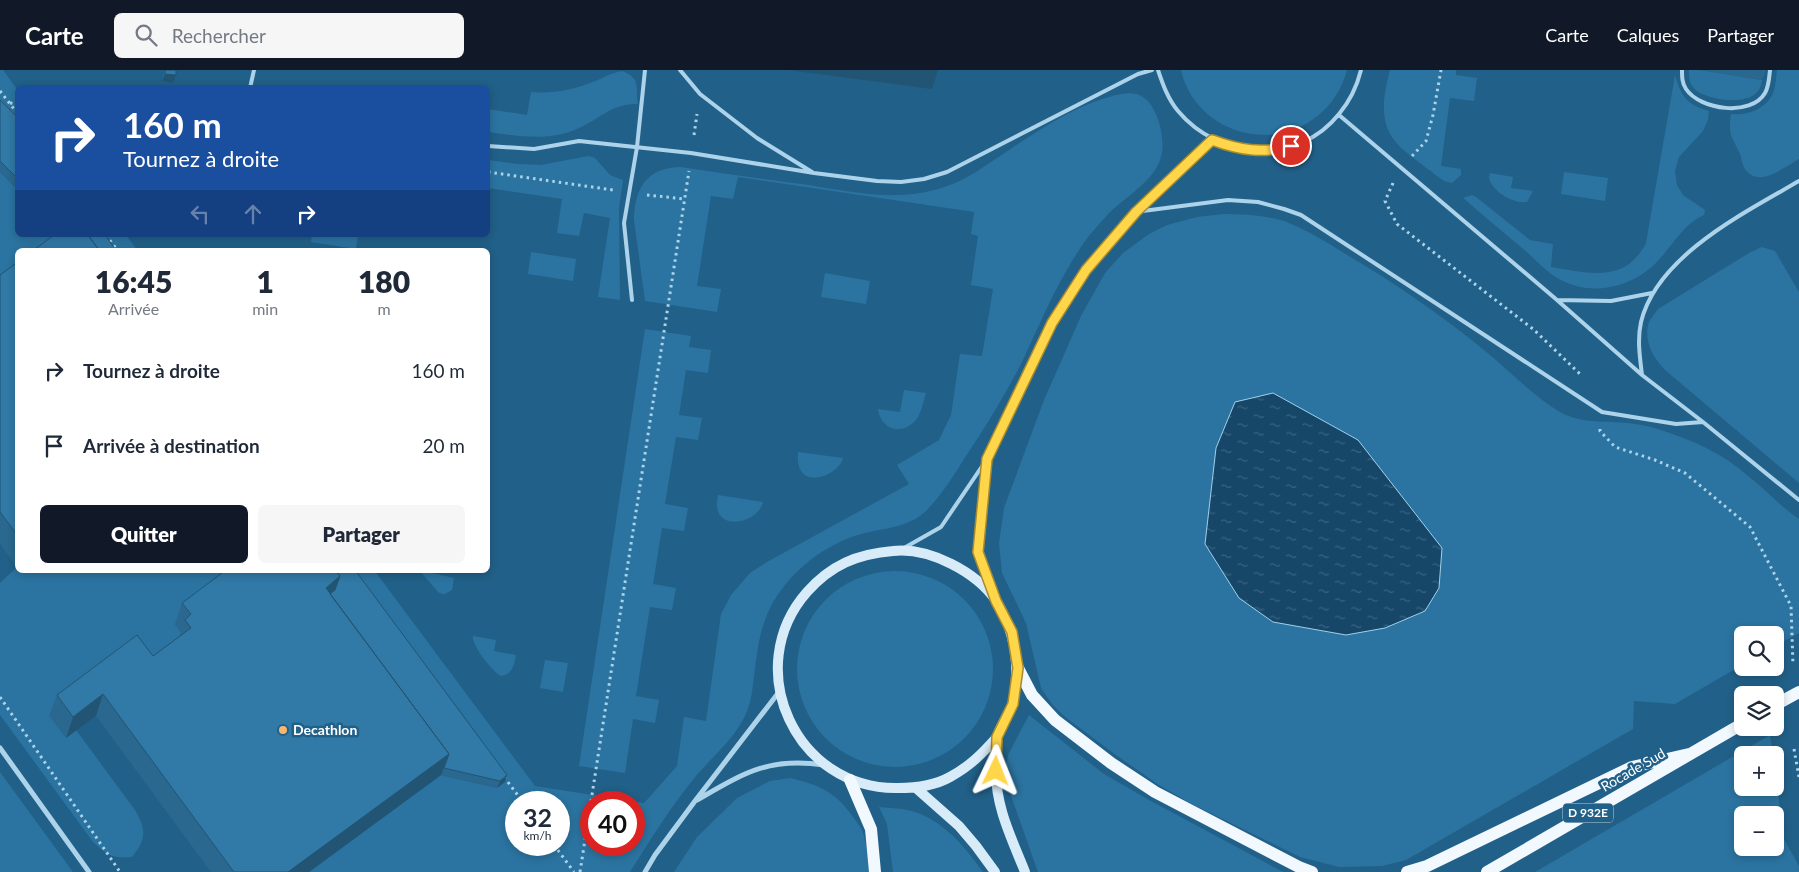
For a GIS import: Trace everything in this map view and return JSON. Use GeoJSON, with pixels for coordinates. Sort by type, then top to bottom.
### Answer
{"type":"FeatureCollection","features":[{"type":"Feature","properties":{"kind":"main road"},"geometry":{"type":"LineString","coordinates":[[1018,668],[1032,695],[1055,720],[1111,763],[1155,792],[1312,872]]}},
{"type":"Feature","properties":{"kind":"main road"},"geometry":{"type":"LineString","coordinates":[[1784,700],[1799,692]]}},
{"type":"Feature","properties":{"kind":"main road","name":"Rocade Sud"},"geometry":{"type":"LineString","coordinates":[[1487,872],[1734,729]]}},
{"type":"Feature","properties":{"kind":"main road"},"geometry":{"type":"LineString","coordinates":[[1406,872],[1427,866],[1632,768],[1689,754]]}},
{"type":"Feature","properties":{"kind":"main road"},"geometry":{"type":"LineString","coordinates":[[850,780],[871,829],[876,872]]}},
{"type":"Feature","properties":{"kind":"street"},"geometry":{"type":"LineString","coordinates":[[900,550],[937,556],[970,574],[996,601],[1012,632],[1018,668],[1013,704],[997,737],[975,761],[948,779],[916,788],[882,789],[850,780],[824,766],[803,745],[788,720],[779,692],[778,661],[784,631],[797,604],[817,581],[842,564],[870,553],[900,550]]}},
{"type":"Feature","properties":{"kind":"street"},"geometry":{"type":"LineString","coordinates":[[645,872],[655,855],[779,692]]}},
{"type":"Feature","properties":{"kind":"street"},"geometry":{"type":"LineString","coordinates":[[997,737],[996,771],[1000,807],[1025,872]]}},
{"type":"Feature","properties":{"kind":"street"},"geometry":{"type":"LineString","coordinates":[[0,748],[89,872]]}},
{"type":"Feature","properties":{"kind":"street"},"geometry":{"type":"LineString","coordinates":[[695,802],[737,777],[762,768],[782,763],[804,762],[824,766]]}},
{"type":"Feature","properties":{"kind":"street"},"geometry":{"type":"LineString","coordinates":[[916,788],[959,826],[995,872]]}},
{"type":"Feature","properties":{"kind":"lane"},"geometry":{"type":"LineString","coordinates":[[251,85],[254,70]]}},
{"type":"Feature","properties":{"kind":"lane"},"geometry":{"type":"LineString","coordinates":[[632,300],[624,223],[636,147],[645,70]]}},
{"type":"Feature","properties":{"kind":"lane"},"geometry":{"type":"LineString","coordinates":[[680,70],[700,94],[757,138],[814,173]]}},
{"type":"Feature","properties":{"kind":"lane"},"geometry":{"type":"LineString","coordinates":[[490,146],[534,150],[579,141],[691,153],[877,182],[901,182],[924,179],[947,172],[1138,74],[1152,70]]}},
{"type":"Feature","properties":{"kind":"lane"},"geometry":{"type":"LineString","coordinates":[[1158,70],[1165,91],[1177,110],[1193,127],[1212,140],[1234,148],[1249,150],[1280,149],[1302,142],[1322,131],[1339,115],[1353,94],[1361,70]]}},
{"type":"Feature","properties":{"kind":"lane"},"geometry":{"type":"LineString","coordinates":[[1682,70],[1682,80],[1686,88],[1697,100],[1706,104],[1738,109],[1757,102],[1764,94],[1768,85],[1770,70]]}},
{"type":"Feature","properties":{"kind":"lane"},"geometry":{"type":"LineString","coordinates":[[1339,115],[1557,300],[1642,376],[1703,422],[1799,500]]}},
{"type":"Feature","properties":{"kind":"lane"},"geometry":{"type":"LineString","coordinates":[[900,550],[941,527],[987,459],[1052,323],[1086,270],[1136,212],[1212,140]]}},
{"type":"Feature","properties":{"kind":"lane"},"geometry":{"type":"LineString","coordinates":[[1642,376],[1639,346],[1641,322],[1652,292],[1688,250],[1799,181]]}},
{"type":"Feature","properties":{"kind":"lane"},"geometry":{"type":"LineString","coordinates":[[1136,212],[1228,200],[1258,202],[1301,215],[1602,412],[1676,424],[1703,422]]}},
{"type":"Feature","properties":{"kind":"lane"},"geometry":{"type":"LineString","coordinates":[[1557,300],[1612,301],[1652,292]]}},
{"type":"Feature","properties":{"kind":"lane"},"geometry":{"type":"LineString","coordinates":[[987,459],[978,552],[996,601]]}},
{"type":"Feature","properties":{"kind":"path"},"geometry":{"type":"LineString","coordinates":[[1441,70],[1433,116],[1426,141],[1401,168],[1384,201],[1397,224],[1533,328],[1582,376]]}},
{"type":"Feature","properties":{"kind":"path"},"geometry":{"type":"LineString","coordinates":[[0,92],[15,110]]}},
{"type":"Feature","properties":{"kind":"path"},"geometry":{"type":"LineString","coordinates":[[9,102],[15,103]]}},
{"type":"Feature","properties":{"kind":"path"},"geometry":{"type":"LineString","coordinates":[[490,172],[629,193],[685,198],[580,872]]}},
{"type":"Feature","properties":{"kind":"path"},"geometry":{"type":"LineString","coordinates":[[107,237],[116,248]]}},
{"type":"Feature","properties":{"kind":"path"},"geometry":{"type":"LineString","coordinates":[[1602,412],[1600,431],[1615,447],[1685,472],[1750,527],[1791,606],[1793,665]]}},
{"type":"Feature","properties":{"kind":"path"},"geometry":{"type":"LineString","coordinates":[[0,697],[120,872]]}},
{"type":"Feature","properties":{"kind":"path"},"geometry":{"type":"LineString","coordinates":[[1794,749],[1799,777]]}},
{"type":"Feature","properties":{"kind":"path"},"geometry":{"type":"LineString","coordinates":[[500,770],[515,791]]}},
{"type":"Feature","properties":{"kind":"path"},"geometry":{"type":"LineString","coordinates":[[562,856],[574,872]]}},
{"type":"Feature","properties":{"kind":"shaded area"},"geometry":{"type":"Polygon","coordinates":[[[0,70],[3,70],[15,86],[15,127],[0,110],[0,70]]]}},
{"type":"Feature","properties":{"kind":"shaded area"},"geometry":{"type":"Polygon","coordinates":[[[1181,70],[1347,70],[1339,91],[1326,108],[1310,121],[1292,130],[1272,134],[1251,134],[1231,128],[1211,117],[1192,96],[1185,84],[1181,70]]]}},
{"type":"Feature","properties":{"kind":"shaded area"},"geometry":{"type":"Polygon","coordinates":[[[1390,70],[1456,70],[1456,75],[1477,78],[1474,101],[1450,98],[1441,166],[1461,169],[1461,175],[1452,183],[1444,181],[1408,154],[1398,145],[1390,133],[1384,116],[1384,97],[1390,70]]]}},
{"type":"Feature","properties":{"kind":"shaded area"},"geometry":{"type":"Polygon","coordinates":[[[1689,70],[1762,80],[1761,86],[1755,94],[1741,99],[1713,98],[1697,91],[1692,86],[1689,70]]]}},
{"type":"Feature","properties":{"kind":"shaded area"},"geometry":{"type":"Polygon","coordinates":[[[1777,70],[1799,70],[1799,159],[1772,175],[1757,177],[1751,175],[1743,166],[1730,132],[1731,114],[1751,112],[1768,102],[1776,83],[1777,70]]]}},
{"type":"Feature","properties":{"kind":"shaded area"},"geometry":{"type":"Polygon","coordinates":[[[622,71],[633,77],[637,88],[638,104],[611,110],[581,127],[562,134],[530,137],[490,132],[490,109],[527,115],[531,92],[555,92],[570,89],[622,71]]]}},
{"type":"Feature","properties":{"kind":"shaded area"},"geometry":{"type":"Polygon","coordinates":[[[1675,75],[1686,99],[1695,106],[1709,111],[1708,120],[1703,131],[1679,157],[1675,171],[1677,185],[1683,195],[1705,210],[1704,215],[1688,226],[1662,256],[1638,277],[1616,286],[1605,288],[1581,287],[1570,284],[1549,272],[1463,198],[1472,195],[1476,197],[1530,240],[1553,244],[1551,267],[1579,272],[1605,273],[1628,265],[1646,243],[1675,75]]]}},
{"type":"Feature","properties":{"kind":"shaded area"},"geometry":{"type":"Polygon","coordinates":[[[1129,93],[1137,94],[1146,99],[1156,113],[1161,132],[1162,150],[1158,165],[1139,188],[1110,212],[1081,247],[1056,290],[1021,364],[1001,400],[951,480],[931,506],[919,517],[906,523],[856,536],[832,546],[800,569],[782,589],[772,604],[762,628],[751,695],[744,718],[728,741],[678,799],[645,848],[645,802],[677,766],[684,717],[706,721],[721,614],[731,595],[750,573],[765,563],[909,484],[897,465],[939,440],[951,415],[960,354],[982,356],[993,289],[971,285],[978,236],[971,234],[974,212],[738,177],[733,199],[711,196],[697,286],[721,289],[717,312],[645,301],[634,220],[640,189],[652,175],[670,168],[681,167],[859,193],[878,195],[916,194],[936,190],[961,181],[1027,138],[1077,109],[1112,96],[1129,93]]]}},
{"type":"Feature","properties":{"kind":"shaded area"},"geometry":{"type":"Polygon","coordinates":[[[588,156],[595,158],[610,175],[623,180],[619,208],[620,300],[598,297],[610,218],[584,213],[579,236],[557,233],[562,199],[490,188],[490,160],[541,165],[588,156]]]}},
{"type":"Feature","properties":{"kind":"shaded area"},"geometry":{"type":"Polygon","coordinates":[[[0,172],[15,187],[15,237],[62,237],[56,248],[15,248],[15,279],[0,290],[0,172]]]}},
{"type":"Feature","properties":{"kind":"shaded area"},"geometry":{"type":"Polygon","coordinates":[[[1564,172],[1608,178],[1605,201],[1561,194],[1564,172]]]}},
{"type":"Feature","properties":{"kind":"shaded area"},"geometry":{"type":"Polygon","coordinates":[[[1490,173],[1513,177],[1511,188],[1533,191],[1527,202],[1509,199],[1498,192],[1491,182],[1490,173]]]}},
{"type":"Feature","properties":{"kind":"shaded area"},"geometry":{"type":"Polygon","coordinates":[[[1224,214],[1254,215],[1284,221],[1300,228],[1380,275],[1433,311],[1560,412],[1578,419],[1626,423],[1658,429],[1684,438],[1727,460],[1754,480],[1785,509],[1799,519],[1799,633],[1784,641],[1784,626],[1734,626],[1734,670],[1675,704],[1634,701],[1633,729],[1406,860],[1382,866],[1339,867],[1300,857],[1192,804],[1159,785],[1064,716],[1052,704],[1041,688],[1026,623],[1002,573],[999,543],[1004,508],[1044,400],[1081,316],[1105,273],[1123,253],[1149,234],[1167,225],[1197,217],[1224,214]]]}},
{"type":"Feature","properties":{"kind":"shaded area"},"geometry":{"type":"Polygon","coordinates":[[[97,237],[127,237],[136,248],[106,248],[97,237]]]}},
{"type":"Feature","properties":{"kind":"shaded area"},"geometry":{"type":"Polygon","coordinates":[[[312,237],[358,237],[356,248],[311,242],[312,237]]]}},
{"type":"Feature","properties":{"kind":"shaded area"},"geometry":{"type":"Polygon","coordinates":[[[1762,247],[1775,251],[1799,292],[1799,483],[1665,370],[1653,354],[1648,342],[1647,329],[1649,322],[1658,309],[1749,253],[1762,247]]]}},
{"type":"Feature","properties":{"kind":"shaded area"},"geometry":{"type":"Polygon","coordinates":[[[531,252],[576,259],[573,281],[528,274],[531,252]]]}},
{"type":"Feature","properties":{"kind":"shaded area"},"geometry":{"type":"Polygon","coordinates":[[[825,273],[870,281],[866,304],[821,297],[825,273]]]}},
{"type":"Feature","properties":{"kind":"shaded area"},"geometry":{"type":"Polygon","coordinates":[[[645,329],[691,336],[689,347],[711,350],[708,373],[686,370],[679,415],[702,418],[698,440],[676,437],[665,504],[688,508],[684,531],[662,528],[653,584],[676,588],[672,610],[650,607],[636,696],[659,700],[655,723],[633,719],[625,773],[579,766],[645,329]]]}},
{"type":"Feature","properties":{"kind":"shaded area"},"geometry":{"type":"Polygon","coordinates":[[[904,390],[926,393],[921,409],[916,420],[907,427],[901,429],[891,428],[882,421],[878,409],[900,412],[904,390]]]}},
{"type":"Feature","properties":{"kind":"shaded area"},"geometry":{"type":"Polygon","coordinates":[[[798,452],[843,458],[840,465],[834,471],[818,478],[809,477],[803,473],[799,465],[798,452]]]}},
{"type":"Feature","properties":{"kind":"shaded area"},"geometry":{"type":"Polygon","coordinates":[[[718,495],[763,502],[753,516],[735,522],[721,516],[717,507],[718,495]]]}},
{"type":"Feature","properties":{"kind":"shaded area"},"geometry":{"type":"Polygon","coordinates":[[[15,569],[15,573],[242,573],[175,624],[184,636],[76,730],[139,817],[143,834],[140,845],[132,857],[115,857],[102,850],[93,842],[0,715],[0,583],[15,569]]]}},
{"type":"Feature","properties":{"kind":"shaded area"},"geometry":{"type":"Polygon","coordinates":[[[895,571],[914,573],[932,579],[949,588],[964,600],[976,615],[985,632],[991,650],[993,669],[991,688],[985,706],[976,723],[964,738],[949,750],[932,759],[914,765],[895,767],[876,765],[858,759],[841,750],[826,738],[814,723],[805,706],[799,688],[797,669],[799,650],[805,632],[814,615],[826,600],[841,588],[858,579],[876,573],[895,571]]]}},
{"type":"Feature","properties":{"kind":"shaded area"},"geometry":{"type":"Polygon","coordinates":[[[348,573],[376,573],[535,786],[567,791],[505,791],[505,856],[570,856],[570,791],[580,793],[580,856],[640,856],[630,872],[309,872],[441,775],[497,788],[348,573]]]}},
{"type":"Feature","properties":{"kind":"shaded area"},"geometry":{"type":"Polygon","coordinates":[[[422,573],[432,573],[454,578],[452,590],[445,594],[439,593],[422,573]]]}},
{"type":"Feature","properties":{"kind":"shaded area"},"geometry":{"type":"Polygon","coordinates":[[[473,636],[496,640],[494,651],[516,655],[514,666],[508,673],[501,676],[497,674],[479,652],[473,636]]]}},
{"type":"Feature","properties":{"kind":"shaded area"},"geometry":{"type":"Polygon","coordinates":[[[545,660],[568,663],[563,692],[540,688],[545,660]]]}},
{"type":"Feature","properties":{"kind":"shaded area"},"geometry":{"type":"Polygon","coordinates":[[[1029,715],[1104,774],[1283,872],[1038,872],[1009,790],[1005,771],[1008,755],[1029,715]]]}},
{"type":"Feature","properties":{"kind":"shaded area"},"geometry":{"type":"Polygon","coordinates":[[[1768,736],[1770,736],[1772,746],[1751,746],[1768,736]]]}},
{"type":"Feature","properties":{"kind":"shaded area"},"geometry":{"type":"Polygon","coordinates":[[[1734,756],[1734,796],[1778,796],[1780,806],[1734,806],[1734,856],[1784,856],[1784,839],[1799,866],[1799,872],[1535,872],[1734,756]]]}},
{"type":"Feature","properties":{"kind":"shaded area"},"geometry":{"type":"Polygon","coordinates":[[[0,772],[73,872],[0,872],[0,772]]]}},
{"type":"Feature","properties":{"kind":"shaded area"},"geometry":{"type":"Polygon","coordinates":[[[790,778],[826,791],[847,808],[862,830],[869,872],[674,872],[697,837],[737,798],[770,781],[790,778]]]}},
{"type":"Feature","properties":{"kind":"shaded area"},"geometry":{"type":"Polygon","coordinates":[[[879,807],[902,809],[927,817],[958,841],[983,872],[893,872],[887,824],[879,807]]]}},
{"type":"Feature","properties":{"kind":"water"},"geometry":{"type":"Polygon","coordinates":[[[1273,393],[1358,440],[1442,548],[1439,588],[1425,611],[1385,628],[1346,635],[1273,622],[1239,598],[1205,544],[1216,448],[1235,402],[1273,393]]]}},
{"type":"Feature","properties":{"kind":"building"},"geometry":{"type":"Polygon","coordinates":[[[165,70],[176,70],[176,75],[165,74],[165,70]]]}},
{"type":"Feature","properties":{"kind":"building"},"geometry":{"type":"Polygon","coordinates":[[[0,100],[15,115],[15,176],[0,161],[0,100]]]}},
{"type":"Feature","properties":{"kind":"building"},"geometry":{"type":"Polygon","coordinates":[[[51,237],[89,237],[98,248],[37,248],[51,237]]]}},
{"type":"Feature","properties":{"kind":"building"},"geometry":{"type":"Polygon","coordinates":[[[89,237],[106,237],[115,248],[98,248],[89,237]]]}},
{"type":"Feature","properties":{"kind":"building"},"geometry":{"type":"Polygon","coordinates":[[[15,264],[15,532],[0,512],[0,275],[15,264]]]}},
{"type":"Feature","properties":{"kind":"building"},"geometry":{"type":"Polygon","coordinates":[[[222,573],[338,573],[340,576],[326,588],[449,754],[288,872],[234,872],[103,694],[73,717],[57,695],[137,635],[153,656],[191,628],[185,620],[191,614],[182,603],[222,573]]]}},
{"type":"Feature","properties":{"kind":"building"},"geometry":{"type":"Polygon","coordinates":[[[338,573],[357,573],[507,775],[500,781],[444,768],[449,754],[330,594],[335,590],[340,576],[338,573]]]}},
{"type":"Feature","properties":{"kind":"place","name":"Decathlon"},"geometry":{"type":"Point","coordinates":[283,730]}},
{"type":"Feature","properties":{"kind":"route"},"geometry":{"type":"LineString","coordinates":[[996,771],[997,737],[1013,704],[1018,668],[1012,632],[996,601],[978,552],[987,459],[1052,323],[1086,270],[1136,212],[1212,140],[1234,148],[1257,151],[1291,146]]}}]}
